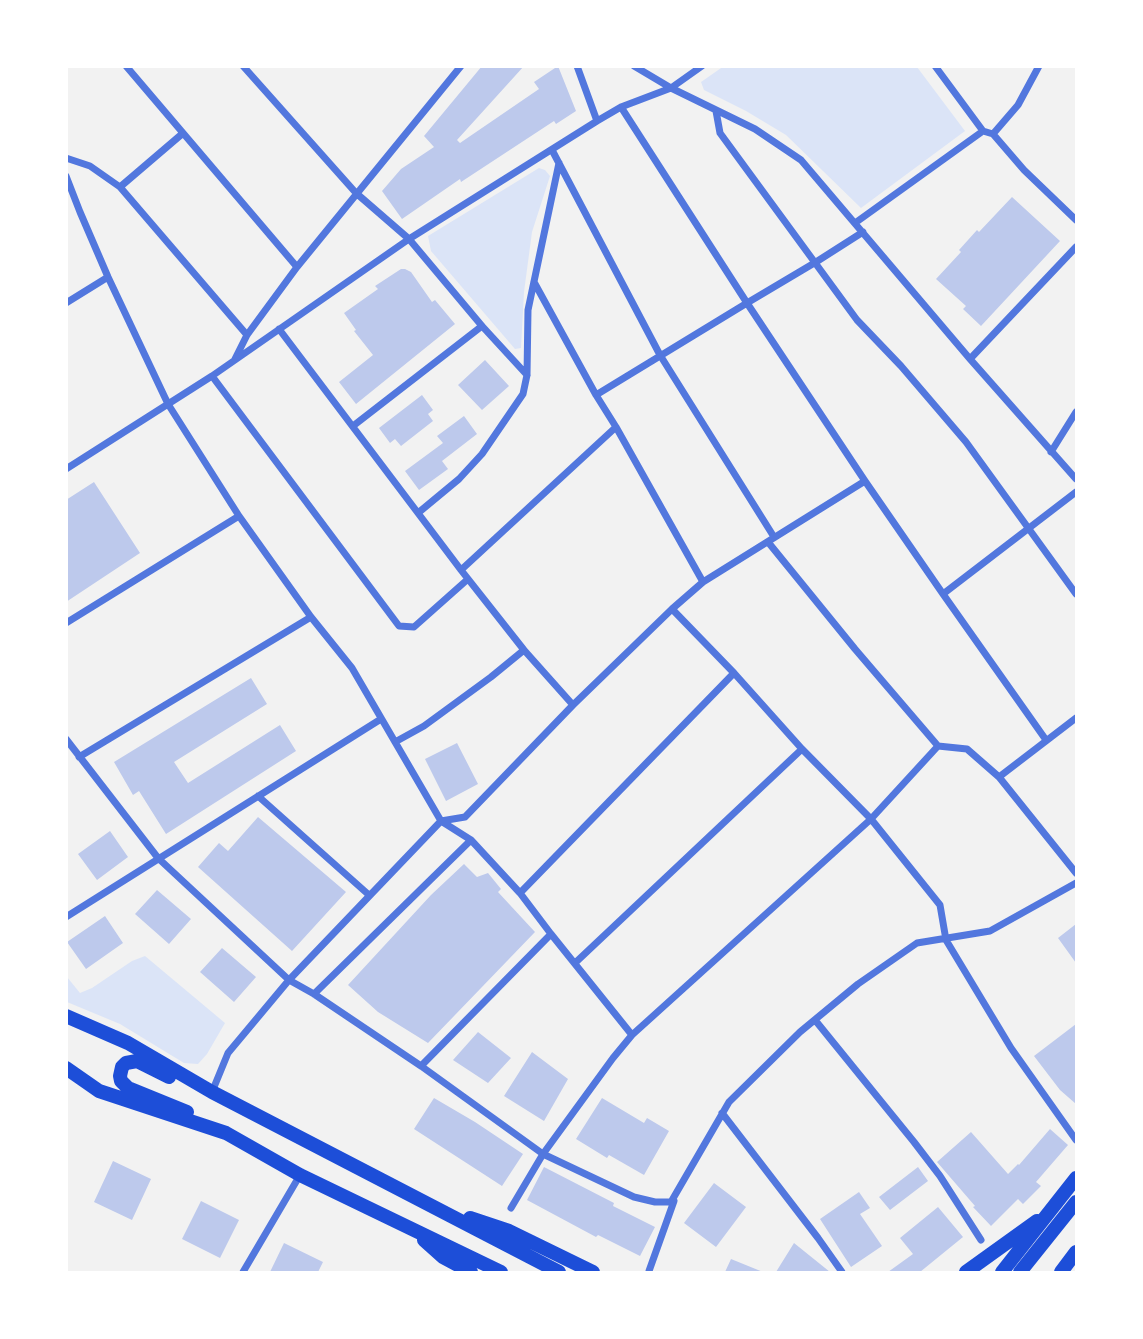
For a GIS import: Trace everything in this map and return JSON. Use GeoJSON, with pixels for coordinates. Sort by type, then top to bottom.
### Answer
{"type":"FeatureCollection","features":[{"type":"Feature","properties":{"kind":"main road"},"geometry":{"type":"LineString","coordinates":[[66,1017],[128,1043],[212,1092],[559,1272]]}},
{"type":"Feature","properties":{"kind":"main road"},"geometry":{"type":"LineString","coordinates":[[242,1107],[208,1097],[137,1061],[131,1061],[122,1067],[120,1072],[121,1081],[128,1088],[180,1108],[300,1175],[501,1272]]}},
{"type":"Feature","properties":{"kind":"main road"},"geometry":{"type":"LineString","coordinates":[[66,1068],[99,1091],[226,1133]]}},
{"type":"Feature","properties":{"kind":"main road"},"geometry":{"type":"LineString","coordinates":[[1002,1272],[1076,1178]]}},
{"type":"Feature","properties":{"kind":"main road"},"geometry":{"type":"LineString","coordinates":[[1020,1272],[1076,1202]]}},
{"type":"Feature","properties":{"kind":"main road"},"geometry":{"type":"LineString","coordinates":[[432,1206],[509,1231],[593,1272]]}},
{"type":"Feature","properties":{"kind":"main road"},"geometry":{"type":"LineString","coordinates":[[966,1272],[1049,1212]]}},
{"type":"Feature","properties":{"kind":"main road"},"geometry":{"type":"LineString","coordinates":[[410,1228],[443,1258],[471,1272]]}},
{"type":"Feature","properties":{"kind":"main road"},"geometry":{"type":"LineString","coordinates":[[1061,1272],[1076,1252]]}},
{"type":"Feature","properties":{"kind":"street"},"geometry":{"type":"LineString","coordinates":[[126,66],[296,267]]}},
{"type":"Feature","properties":{"kind":"street"},"geometry":{"type":"LineString","coordinates":[[243,66],[356,193],[410,239],[482,326],[527,374]]}},
{"type":"Feature","properties":{"kind":"street"},"geometry":{"type":"LineString","coordinates":[[234,360],[247,335],[296,267],[461,66]]}},
{"type":"Feature","properties":{"kind":"street"},"geometry":{"type":"LineString","coordinates":[[577,66],[597,121]]}},
{"type":"Feature","properties":{"kind":"street"},"geometry":{"type":"LineString","coordinates":[[634,66],[671,88],[755,129],[801,160],[1076,479]]}},
{"type":"Feature","properties":{"kind":"street"},"geometry":{"type":"LineString","coordinates":[[66,469],[212,376],[410,239],[597,121],[621,107],[671,88],[702,66]]}},
{"type":"Feature","properties":{"kind":"street"},"geometry":{"type":"LineString","coordinates":[[935,66],[983,131],[993,134],[1024,170],[1076,220]]}},
{"type":"Feature","properties":{"kind":"street"},"geometry":{"type":"LineString","coordinates":[[993,134],[1018,105],[1039,66]]}},
{"type":"Feature","properties":{"kind":"street"},"geometry":{"type":"LineString","coordinates":[[621,107],[866,481],[1046,740]]}},
{"type":"Feature","properties":{"kind":"street"},"geometry":{"type":"LineString","coordinates":[[716,111],[720,133],[857,320],[901,366],[966,442],[1076,594]]}},
{"type":"Feature","properties":{"kind":"street"},"geometry":{"type":"LineString","coordinates":[[855,223],[983,131]]}},
{"type":"Feature","properties":{"kind":"street"},"geometry":{"type":"LineString","coordinates":[[120,187],[182,134]]}},
{"type":"Feature","properties":{"kind":"street"},"geometry":{"type":"LineString","coordinates":[[552,150],[660,355],[771,540],[855,649],[938,746],[967,749],[999,777],[1076,873]]}},
{"type":"Feature","properties":{"kind":"street"},"geometry":{"type":"LineString","coordinates":[[66,158],[90,166],[120,187],[247,335]]}},
{"type":"Feature","properties":{"kind":"street"},"geometry":{"type":"LineString","coordinates":[[418,513],[459,479],[482,454],[523,394],[527,374],[528,310],[559,163]]}},
{"type":"Feature","properties":{"kind":"street"},"geometry":{"type":"LineString","coordinates":[[66,176],[108,277],[168,404],[239,516],[311,617],[352,668],[441,821],[471,840],[520,893],[632,1035]]}},
{"type":"Feature","properties":{"kind":"street"},"geometry":{"type":"LineString","coordinates":[[596,395],[863,232]]}},
{"type":"Feature","properties":{"kind":"street"},"geometry":{"type":"LineString","coordinates":[[970,359],[1076,247]]}},
{"type":"Feature","properties":{"kind":"street"},"geometry":{"type":"LineString","coordinates":[[66,303],[108,277]]}},
{"type":"Feature","properties":{"kind":"street"},"geometry":{"type":"LineString","coordinates":[[534,282],[703,582]]}},
{"type":"Feature","properties":{"kind":"street"},"geometry":{"type":"LineString","coordinates":[[354,426],[482,326]]}},
{"type":"Feature","properties":{"kind":"street"},"geometry":{"type":"LineString","coordinates":[[279,329],[468,579],[524,650],[573,705]]}},
{"type":"Feature","properties":{"kind":"street"},"geometry":{"type":"LineString","coordinates":[[212,376],[399,626],[414,627],[468,579]]}},
{"type":"Feature","properties":{"kind":"street"},"geometry":{"type":"LineString","coordinates":[[1051,452],[1076,412]]}},
{"type":"Feature","properties":{"kind":"street"},"geometry":{"type":"LineString","coordinates":[[461,570],[616,427]]}},
{"type":"Feature","properties":{"kind":"street"},"geometry":{"type":"LineString","coordinates":[[212,1092],[228,1053],[289,980],[441,821],[465,817],[573,705],[703,582],[866,481]]}},
{"type":"Feature","properties":{"kind":"street"},"geometry":{"type":"LineString","coordinates":[[943,594],[1076,492]]}},
{"type":"Feature","properties":{"kind":"street"},"geometry":{"type":"LineString","coordinates":[[66,623],[239,516]]}},
{"type":"Feature","properties":{"kind":"street"},"geometry":{"type":"LineString","coordinates":[[672,609],[871,819],[940,905],[946,940],[1011,1048],[1076,1140]]}},
{"type":"Feature","properties":{"kind":"street"},"geometry":{"type":"LineString","coordinates":[[79,757],[311,617]]}},
{"type":"Feature","properties":{"kind":"street"},"geometry":{"type":"LineString","coordinates":[[395,742],[424,726],[524,650]]}},
{"type":"Feature","properties":{"kind":"street"},"geometry":{"type":"LineString","coordinates":[[520,893],[734,673]]}},
{"type":"Feature","properties":{"kind":"street"},"geometry":{"type":"LineString","coordinates":[[999,777],[1076,718]]}},
{"type":"Feature","properties":{"kind":"street"},"geometry":{"type":"LineString","coordinates":[[66,917],[382,719]]}},
{"type":"Feature","properties":{"kind":"street"},"geometry":{"type":"LineString","coordinates":[[66,739],[158,859],[289,980],[421,1066],[543,1154],[634,1197],[655,1202],[671,1202],[729,1102],[800,1032],[858,985],[917,943],[990,931],[1076,883]]}},
{"type":"Feature","properties":{"kind":"street"},"geometry":{"type":"LineString","coordinates":[[512,1208],[543,1154],[632,1035],[871,819],[938,746]]}},
{"type":"Feature","properties":{"kind":"street"},"geometry":{"type":"LineString","coordinates":[[575,962],[802,749]]}},
{"type":"Feature","properties":{"kind":"street"},"geometry":{"type":"LineString","coordinates":[[258,796],[369,895]]}},
{"type":"Feature","properties":{"kind":"street"},"geometry":{"type":"LineString","coordinates":[[314,994],[471,840]]}},
{"type":"Feature","properties":{"kind":"street"},"geometry":{"type":"LineString","coordinates":[[421,1066],[551,934]]}},
{"type":"Feature","properties":{"kind":"street"},"geometry":{"type":"LineString","coordinates":[[814,1020],[940,1176],[981,1240]]}},
{"type":"Feature","properties":{"kind":"street"},"geometry":{"type":"LineString","coordinates":[[722,1113],[842,1272]]}},
{"type":"Feature","properties":{"kind":"street"},"geometry":{"type":"LineString","coordinates":[[243,1272],[300,1175]]}},
{"type":"Feature","properties":{"kind":"street"},"geometry":{"type":"LineString","coordinates":[[649,1271],[680,1187]]}},
{"type":"Feature","properties":{"kind":"shaded area"},"geometry":{"type":"Polygon","coordinates":[[[724,66],[917,67],[965,131],[861,208],[786,135],[704,90],[701,82],[724,66]]]}},
{"type":"Feature","properties":{"kind":"shaded area"},"geometry":{"type":"Polygon","coordinates":[[[539,168],[550,176],[532,232],[524,292],[521,348],[515,349],[431,251],[428,236],[539,168]]]}},
{"type":"Feature","properties":{"kind":"shaded area"},"geometry":{"type":"Polygon","coordinates":[[[145,956],[225,1023],[198,1064],[184,1063],[120,1024],[67,1002],[67,977],[80,993],[145,956]]]}},
{"type":"Feature","properties":{"kind":"building"},"geometry":{"type":"Polygon","coordinates":[[[482,66],[524,66],[457,140],[460,143],[539,89],[534,82],[558,66],[576,111],[556,124],[554,121],[461,182],[460,179],[402,219],[382,191],[401,169],[434,147],[424,136],[482,66]]]}},
{"type":"Feature","properties":{"kind":"building"},"geometry":{"type":"Polygon","coordinates":[[[1012,197],[1060,241],[981,326],[963,309],[966,306],[936,279],[977,230],[979,232],[1012,197]]]}},
{"type":"Feature","properties":{"kind":"building"},"geometry":{"type":"Polygon","coordinates":[[[401,269],[411,272],[432,302],[435,300],[455,324],[356,404],[339,382],[373,355],[344,313],[378,289],[375,286],[401,269]]]}},
{"type":"Feature","properties":{"kind":"building"},"geometry":{"type":"Polygon","coordinates":[[[485,360],[509,386],[482,410],[458,385],[485,360]]]}},
{"type":"Feature","properties":{"kind":"building"},"geometry":{"type":"Polygon","coordinates":[[[422,395],[433,410],[428,414],[433,421],[401,446],[395,439],[390,443],[379,428],[422,395]]]}},
{"type":"Feature","properties":{"kind":"building"},"geometry":{"type":"Polygon","coordinates":[[[464,416],[477,434],[442,461],[448,469],[419,490],[405,471],[443,443],[437,436],[464,416]]]}},
{"type":"Feature","properties":{"kind":"building"},"geometry":{"type":"Polygon","coordinates":[[[94,482],[140,553],[66,602],[66,500],[94,482]]]}},
{"type":"Feature","properties":{"kind":"building"},"geometry":{"type":"Polygon","coordinates":[[[251,678],[267,704],[174,762],[188,783],[280,725],[296,751],[166,834],[139,791],[133,795],[114,762],[251,678]]]}},
{"type":"Feature","properties":{"kind":"building"},"geometry":{"type":"Polygon","coordinates":[[[457,743],[478,784],[446,801],[425,759],[457,743]]]}},
{"type":"Feature","properties":{"kind":"building"},"geometry":{"type":"Polygon","coordinates":[[[258,817],[346,892],[292,951],[198,867],[219,843],[228,851],[258,817]]]}},
{"type":"Feature","properties":{"kind":"building"},"geometry":{"type":"Polygon","coordinates":[[[110,831],[128,857],[97,880],[78,854],[110,831]]]}},
{"type":"Feature","properties":{"kind":"building"},"geometry":{"type":"Polygon","coordinates":[[[464,864],[477,877],[488,873],[501,889],[498,892],[535,932],[428,1043],[378,1012],[348,985],[431,895],[464,864]]]}},
{"type":"Feature","properties":{"kind":"building"},"geometry":{"type":"Polygon","coordinates":[[[157,890],[191,919],[169,944],[135,914],[157,890]]]}},
{"type":"Feature","properties":{"kind":"building"},"geometry":{"type":"Polygon","coordinates":[[[105,916],[123,943],[86,969],[67,942],[105,916]]]}},
{"type":"Feature","properties":{"kind":"building"},"geometry":{"type":"Polygon","coordinates":[[[1076,924],[1076,963],[1058,938],[1076,924]]]}},
{"type":"Feature","properties":{"kind":"building"},"geometry":{"type":"Polygon","coordinates":[[[222,948],[256,977],[234,1002],[200,972],[222,948]]]}},
{"type":"Feature","properties":{"kind":"building"},"geometry":{"type":"Polygon","coordinates":[[[1076,1024],[1076,1104],[1060,1090],[1034,1056],[1076,1024]]]}},
{"type":"Feature","properties":{"kind":"building"},"geometry":{"type":"Polygon","coordinates":[[[478,1032],[511,1058],[488,1083],[453,1060],[478,1032]]]}},
{"type":"Feature","properties":{"kind":"building"},"geometry":{"type":"Polygon","coordinates":[[[532,1052],[568,1079],[544,1121],[504,1096],[532,1052]]]}},
{"type":"Feature","properties":{"kind":"building"},"geometry":{"type":"Polygon","coordinates":[[[434,1098],[523,1154],[502,1186],[414,1129],[434,1098]]]}},
{"type":"Feature","properties":{"kind":"building"},"geometry":{"type":"Polygon","coordinates":[[[602,1098],[644,1123],[647,1118],[669,1131],[644,1175],[609,1155],[607,1158],[576,1139],[602,1098]]]}},
{"type":"Feature","properties":{"kind":"building"},"geometry":{"type":"Polygon","coordinates":[[[1050,1129],[1068,1145],[1036,1182],[1041,1186],[1023,1204],[1018,1199],[991,1226],[937,1162],[971,1132],[1008,1174],[1050,1129]]]}},
{"type":"Feature","properties":{"kind":"building"},"geometry":{"type":"Polygon","coordinates":[[[113,1161],[151,1179],[132,1220],[94,1202],[113,1161]]]}},
{"type":"Feature","properties":{"kind":"building"},"geometry":{"type":"Polygon","coordinates":[[[544,1167],[655,1227],[640,1256],[598,1235],[596,1237],[527,1200],[544,1167]]]}},
{"type":"Feature","properties":{"kind":"building"},"geometry":{"type":"Polygon","coordinates":[[[918,1167],[928,1181],[890,1210],[879,1197],[918,1167]]]}},
{"type":"Feature","properties":{"kind":"building"},"geometry":{"type":"Polygon","coordinates":[[[714,1183],[746,1207],[716,1247],[684,1223],[714,1183]]]}},
{"type":"Feature","properties":{"kind":"building"},"geometry":{"type":"Polygon","coordinates":[[[859,1192],[870,1208],[860,1214],[882,1246],[851,1267],[820,1219],[859,1192]]]}},
{"type":"Feature","properties":{"kind":"building"},"geometry":{"type":"Polygon","coordinates":[[[201,1201],[239,1220],[220,1258],[182,1239],[201,1201]]]}},
{"type":"Feature","properties":{"kind":"building"},"geometry":{"type":"Polygon","coordinates":[[[938,1207],[963,1237],[920,1272],[888,1272],[913,1254],[900,1238],[938,1207]]]}},
{"type":"Feature","properties":{"kind":"building"},"geometry":{"type":"Polygon","coordinates":[[[284,1243],[323,1262],[318,1272],[270,1272],[284,1243]]]}},
{"type":"Feature","properties":{"kind":"building"},"geometry":{"type":"Polygon","coordinates":[[[794,1243],[830,1272],[776,1272],[794,1243]]]}},
{"type":"Feature","properties":{"kind":"building"},"geometry":{"type":"Polygon","coordinates":[[[731,1259],[763,1272],[725,1272],[731,1259]]]}}]}
